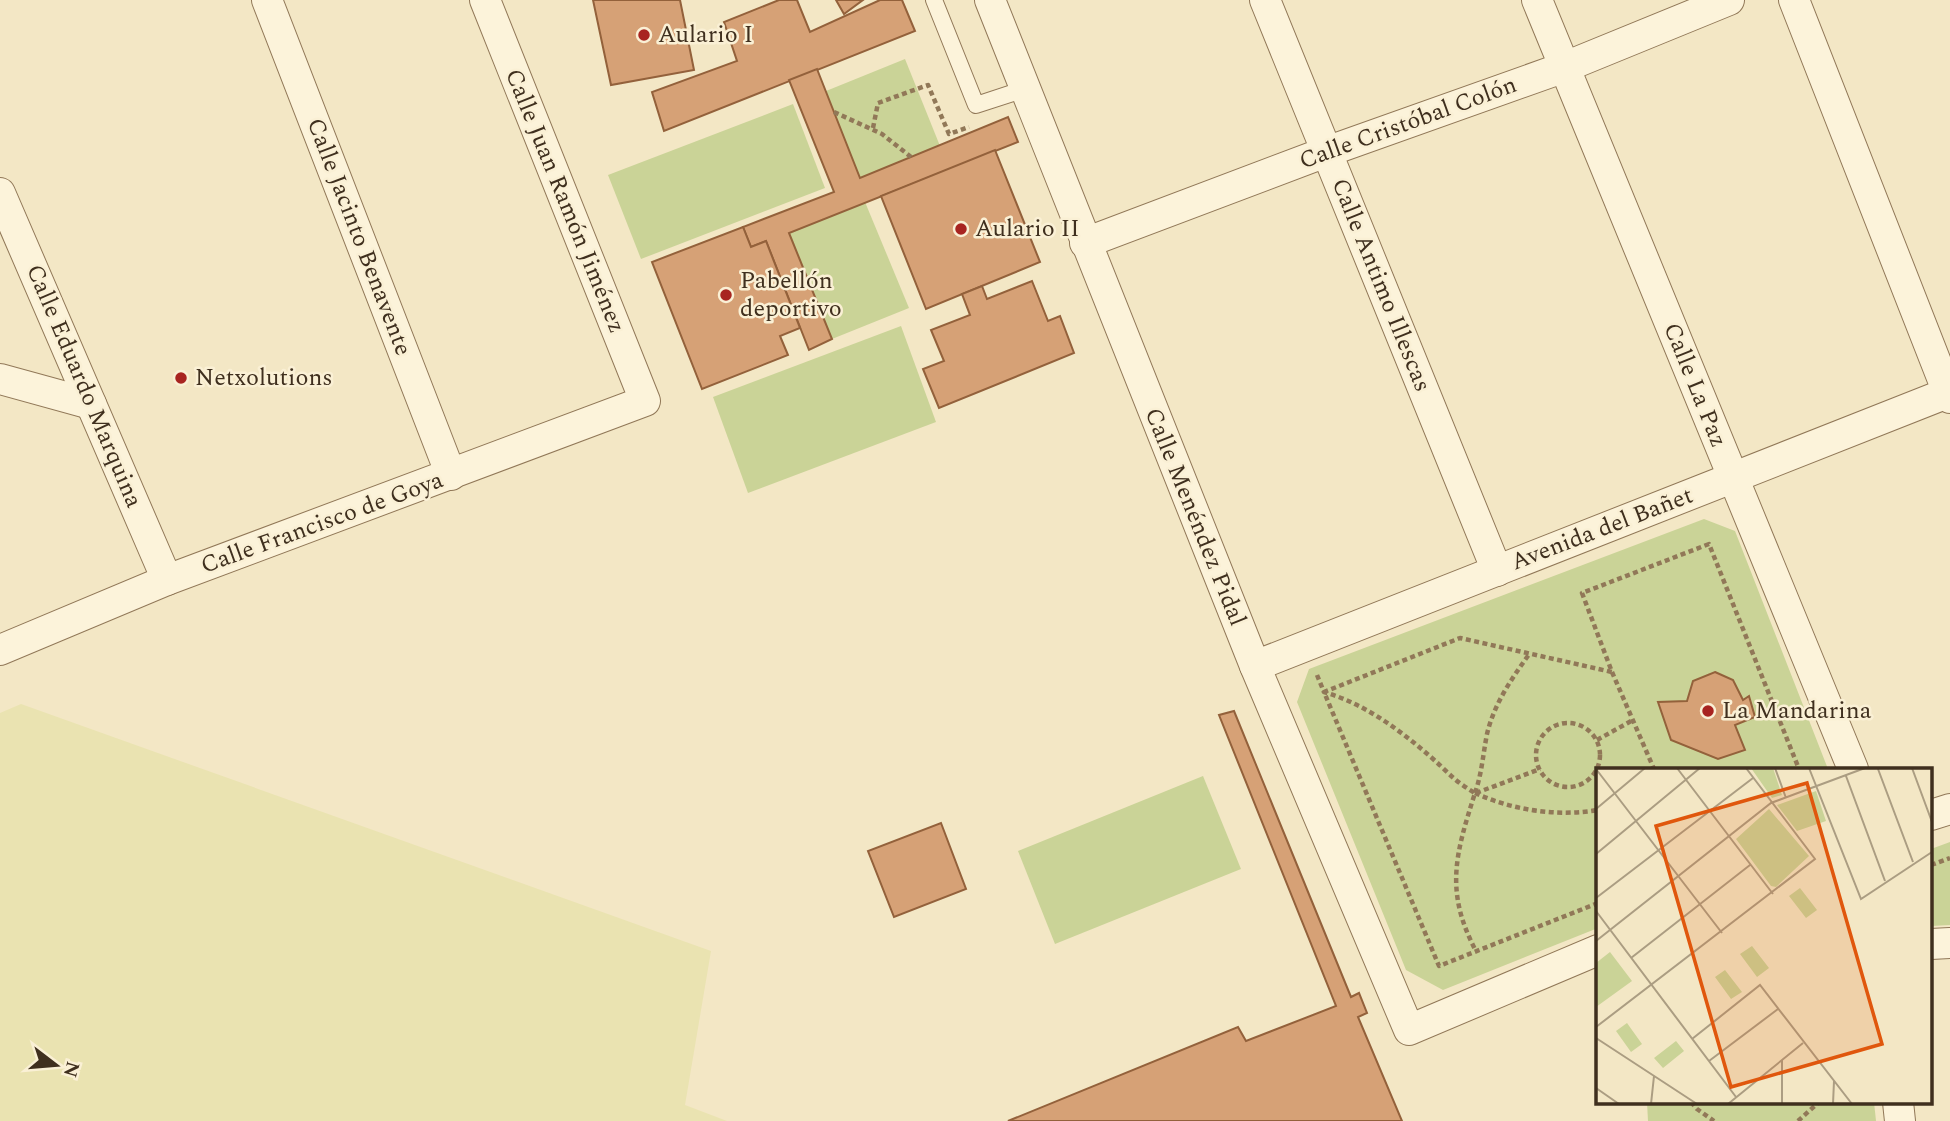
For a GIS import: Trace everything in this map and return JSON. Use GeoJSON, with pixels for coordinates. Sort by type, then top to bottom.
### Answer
{"type":"FeatureCollection","features":[{"type":"Feature","properties":{"kind":"street","name":"Calle Jacinto Benavente"},"geometry":{"type":"LineString","coordinates":[[267,0],[451,475]]}},
{"type":"Feature","properties":{"kind":"street","name":"Calle Juan Ramón Jiménez"},"geometry":{"type":"LineString","coordinates":[[485,0],[645,401]]}},
{"type":"Feature","properties":{"kind":"street","name":"Calle Menéndez Pidal"},"geometry":{"type":"LineString","coordinates":[[990,0],[1255,666],[1409,1030],[1596,951]]}},
{"type":"Feature","properties":{"kind":"street","name":"Calle Antimo Illescas"},"geometry":{"type":"LineString","coordinates":[[1265,0],[1497,571]]}},
{"type":"Feature","properties":{"kind":"street","name":"Calle La Paz"},"geometry":{"type":"LineString","coordinates":[[1537,0],[1853,768]]}},
{"type":"Feature","properties":{"kind":"street","name":"Calle Cristóbal Colón"},"geometry":{"type":"LineString","coordinates":[[1085,243],[1564,66],[1729,0]]}},
{"type":"Feature","properties":{"kind":"street"},"geometry":{"type":"LineString","coordinates":[[1794,0],[1949,394]]}},
{"type":"Feature","properties":{"kind":"street","name":"Calle Eduardo Marquina"},"geometry":{"type":"LineString","coordinates":[[0,193],[167,580]]}},
{"type":"Feature","properties":{"kind":"street"},"geometry":{"type":"LineString","coordinates":[[0,379],[91,404]]}},
{"type":"Feature","properties":{"kind":"street","name":"Avenida del Bañet"},"geometry":{"type":"LineString","coordinates":[[1255,666],[1949,394]]}},
{"type":"Feature","properties":{"kind":"street","name":"Calle Francisco de Goya"},"geometry":{"type":"LineString","coordinates":[[0,650],[167,580],[645,401]]}},
{"type":"Feature","properties":{"kind":"street"},"geometry":{"type":"LineString","coordinates":[[1932,816],[1950,809]]}},
{"type":"Feature","properties":{"kind":"street"},"geometry":{"type":"LineString","coordinates":[[1932,944],[1950,943]]}},
{"type":"Feature","properties":{"kind":"lane"},"geometry":{"type":"LineString","coordinates":[[934,0],[976,105],[1025,89]]}},
{"type":"Feature","properties":{"kind":"path"},"geometry":{"type":"LineString","coordinates":[[873,128],[878,103],[928,85],[948,134],[972,125]]}},
{"type":"Feature","properties":{"kind":"path"},"geometry":{"type":"LineString","coordinates":[[834,112],[873,128],[911,157]]}},
{"type":"Feature","properties":{"kind":"path"},"geometry":{"type":"LineString","coordinates":[[1654,768],[1581,593],[1709,544],[1799,768]]}},
{"type":"Feature","properties":{"kind":"path"},"geometry":{"type":"LineString","coordinates":[[1324,692],[1460,638],[1612,672]]}},
{"type":"Feature","properties":{"kind":"path"},"geometry":{"type":"LineString","coordinates":[[1476,951],[1465,922],[1455,877],[1458,849],[1484,761],[1487,734],[1495,712],[1507,685],[1530,653]]}},
{"type":"Feature","properties":{"kind":"path"},"geometry":{"type":"LineString","coordinates":[[1324,692],[1347,698],[1373,713],[1434,760],[1454,781],[1490,800],[1529,809],[1563,812],[1596,810]]}},
{"type":"Feature","properties":{"kind":"path"},"geometry":{"type":"LineString","coordinates":[[1324,692],[1439,965],[1596,904]]}},
{"type":"Feature","properties":{"kind":"path"},"geometry":{"type":"LineString","coordinates":[[1597,740],[1633,720]]}},
{"type":"Feature","properties":{"kind":"path"},"geometry":{"type":"LineString","coordinates":[[1596,771],[1592,778],[1574,787],[1550,782],[1539,769],[1536,759],[1537,746],[1543,735],[1559,724],[1579,724],[1591,731],[1597,740],[1600,758],[1598,768]]}},
{"type":"Feature","properties":{"kind":"path"},"geometry":{"type":"LineString","coordinates":[[1475,793],[1539,769]]}},
{"type":"Feature","properties":{"kind":"path"},"geometry":{"type":"LineString","coordinates":[[1932,865],[1950,858]]}},
{"type":"Feature","properties":{"kind":"path"},"geometry":{"type":"LineString","coordinates":[[1693,1104],[1714,1121]]}},
{"type":"Feature","properties":{"kind":"path"},"geometry":{"type":"LineString","coordinates":[[1798,1121],[1817,1104]]}},
{"type":"Feature","properties":{"kind":"shaded area"},"geometry":{"type":"Polygon","coordinates":[[[21,704],[711,951],[685,1105],[727,1121],[0,1121],[0,713],[21,704]]]}},
{"type":"Feature","properties":{"kind":"green space"},"geometry":{"type":"Polygon","coordinates":[[[905,59],[940,146],[860,178],[826,91],[905,59]]]}},
{"type":"Feature","properties":{"kind":"green space"},"geometry":{"type":"Polygon","coordinates":[[[793,104],[825,188],[641,259],[608,175],[793,104]]]}},
{"type":"Feature","properties":{"kind":"green space"},"geometry":{"type":"Polygon","coordinates":[[[865,202],[909,308],[832,339],[789,233],[865,202]]]}},
{"type":"Feature","properties":{"kind":"green space"},"geometry":{"type":"Polygon","coordinates":[[[901,326],[936,422],[748,493],[713,397],[901,326]]]}},
{"type":"Feature","properties":{"kind":"green space"},"geometry":{"type":"Polygon","coordinates":[[[1704,519],[1735,531],[1828,768],[1596,768],[1596,929],[1443,990],[1406,970],[1297,702],[1309,669],[1704,519]]]}},
{"type":"Feature","properties":{"kind":"green space"},"geometry":{"type":"Polygon","coordinates":[[[1203,776],[1241,869],[1055,944],[1018,851],[1203,776]]]}},
{"type":"Feature","properties":{"kind":"green space"},"geometry":{"type":"Polygon","coordinates":[[[1950,842],[1950,925],[1932,926],[1932,849],[1950,842]]]}},
{"type":"Feature","properties":{"kind":"green space"},"geometry":{"type":"Polygon","coordinates":[[[1647,1104],[1874,1104],[1876,1121],[1648,1121],[1647,1104]]]}},
{"type":"Feature","properties":{"kind":"building","name":"Aulario I"},"geometry":{"type":"Polygon","coordinates":[[[593,0],[680,0],[694,70],[611,85],[593,0]]]}},
{"type":"Feature","properties":{"kind":"building"},"geometry":{"type":"Polygon","coordinates":[[[779,0],[797,0],[810,32],[880,0],[902,0],[915,31],[664,131],[652,92],[737,61],[724,22],[779,0]]]}},
{"type":"Feature","properties":{"kind":"building"},"geometry":{"type":"Polygon","coordinates":[[[836,0],[863,0],[844,14],[836,0]]]}},
{"type":"Feature","properties":{"kind":"building"},"geometry":{"type":"Polygon","coordinates":[[[817,69],[860,178],[1008,117],[1018,142],[789,233],[832,339],[809,350],[766,241],[751,247],[743,227],[834,192],[789,80],[817,69]]]}},
{"type":"Feature","properties":{"kind":"building","name":"Aulario II"},"geometry":{"type":"Polygon","coordinates":[[[995,150],[1040,262],[926,309],[881,196],[995,150]]]}},
{"type":"Feature","properties":{"kind":"building","name":"Pabellón deportivo"},"geometry":{"type":"Polygon","coordinates":[[[743,227],[751,247],[766,241],[800,328],[780,336],[788,355],[702,389],[652,262],[743,227]]]}},
{"type":"Feature","properties":{"kind":"building"},"geometry":{"type":"Polygon","coordinates":[[[1032,281],[1048,321],[1060,316],[1074,353],[939,408],[923,369],[944,361],[931,330],[970,315],[962,294],[982,286],[987,299],[1032,281]]]}},
{"type":"Feature","properties":{"kind":"building"},"geometry":{"type":"Polygon","coordinates":[[[1715,672],[1733,680],[1743,700],[1749,696],[1755,717],[1735,725],[1745,750],[1718,759],[1671,740],[1658,702],[1687,701],[1693,681],[1715,672]]]}},
{"type":"Feature","properties":{"kind":"building"},"geometry":{"type":"Polygon","coordinates":[[[1234,711],[1351,997],[1359,993],[1367,1013],[1358,1017],[1402,1121],[1008,1121],[1238,1027],[1246,1041],[1336,1006],[1219,715],[1234,711]]]}},
{"type":"Feature","properties":{"kind":"building"},"geometry":{"type":"Polygon","coordinates":[[[941,823],[966,889],[894,917],[868,851],[941,823]]]}},
{"type":"Feature","properties":{"kind":"place","name":"Aulario I"},"geometry":{"type":"Point","coordinates":[644,35]}},
{"type":"Feature","properties":{"kind":"place","name":"Aulario II"},"geometry":{"type":"Point","coordinates":[961,229]}},
{"type":"Feature","properties":{"kind":"place","name":"Pabellón deportivo"},"geometry":{"type":"Point","coordinates":[726,295]}},
{"type":"Feature","properties":{"kind":"place","name":"Netxolutions"},"geometry":{"type":"Point","coordinates":[181,378]}},
{"type":"Feature","properties":{"kind":"place","name":"La Mandarina"},"geometry":{"type":"Point","coordinates":[1708,711]}}]}
